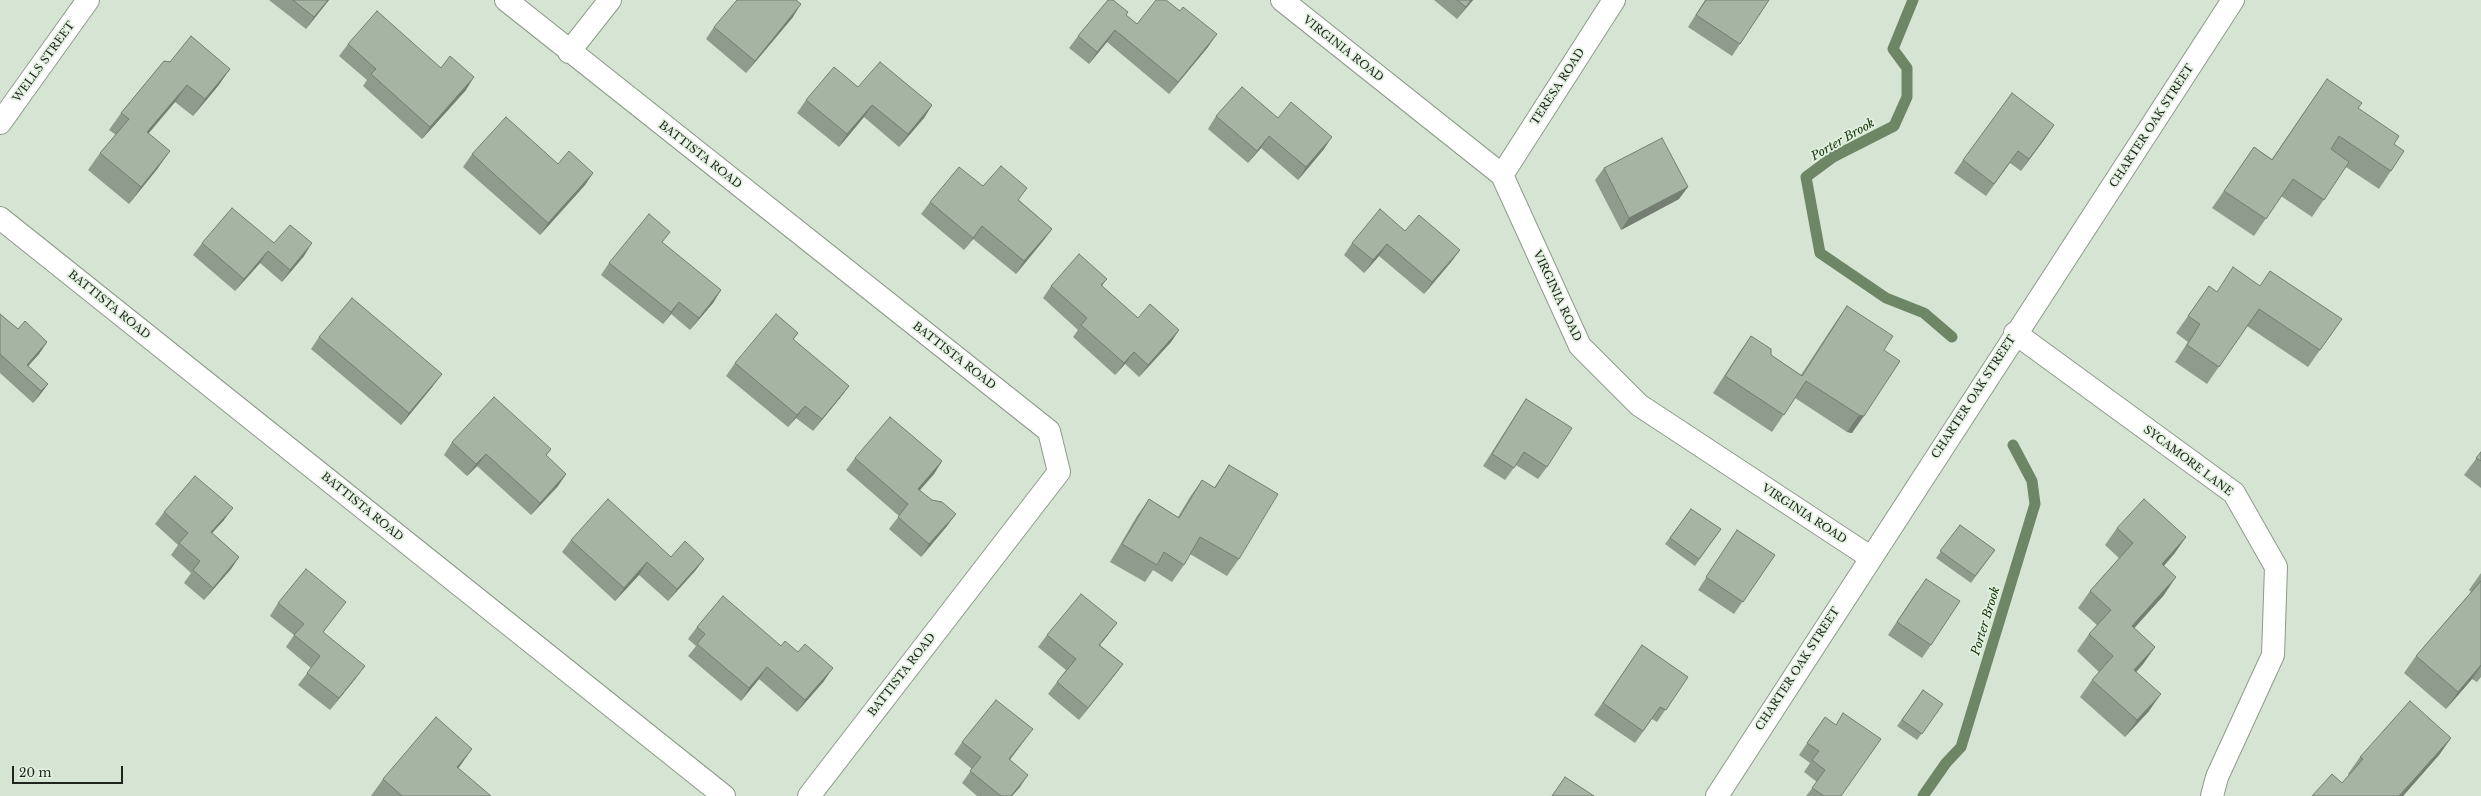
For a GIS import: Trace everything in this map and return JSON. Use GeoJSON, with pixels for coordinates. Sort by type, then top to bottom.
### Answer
{"type":"FeatureCollection","features":[{"type":"Feature","properties":{"kind":"street","name":"WELLS STREET"},"geometry":{"type":"LineString","coordinates":[[0,123],[88,0]]}},
{"type":"Feature","properties":{"kind":"street","name":"BATTISTA ROAD"},"geometry":{"type":"LineString","coordinates":[[506,0],[569,52],[1049,432],[1059,472],[809,796]]}},
{"type":"Feature","properties":{"kind":"street"},"geometry":{"type":"LineString","coordinates":[[569,52],[610,0]]}},
{"type":"Feature","properties":{"kind":"street","name":"VIRGINIA ROAD"},"geometry":{"type":"LineString","coordinates":[[1282,0],[1502,174],[1580,346],[1639,405],[1870,557]]}},
{"type":"Feature","properties":{"kind":"street","name":"TERESA ROAD"},"geometry":{"type":"LineString","coordinates":[[1502,174],[1614,0]]}},
{"type":"Feature","properties":{"kind":"street","name":"CHARTER OAK STREET"},"geometry":{"type":"LineString","coordinates":[[1717,796],[2015,333],[2183,80],[2233,0]]}},
{"type":"Feature","properties":{"kind":"street","name":"BATTISTA ROAD"},"geometry":{"type":"LineString","coordinates":[[0,218],[724,796]]}},
{"type":"Feature","properties":{"kind":"street","name":"SYCAMORE LANE"},"geometry":{"type":"LineString","coordinates":[[2015,333],[2234,493],[2276,567],[2273,655],[2216,777],[2212,796]]}},
{"type":"Feature","properties":{"kind":"building"},"geometry":{"type":"Polygon","coordinates":[[[293,0],[328,0],[314,17],[293,0]]]}},
{"type":"Feature","properties":{"kind":"building"},"geometry":{"type":"Polygon","coordinates":[[[737,0],[796,0],[801,4],[755,61],[714,27],[737,0]]]}},
{"type":"Feature","properties":{"kind":"building"},"geometry":{"type":"Polygon","coordinates":[[[1108,0],[1113,0],[1128,12],[1126,15],[1137,24],[1156,0],[1166,0],[1180,11],[1183,7],[1217,34],[1178,82],[1115,30],[1097,52],[1078,36],[1108,0]]]}},
{"type":"Feature","properties":{"kind":"building"},"geometry":{"type":"Polygon","coordinates":[[[1457,0],[1471,0],[1466,7],[1457,0]]]}},
{"type":"Feature","properties":{"kind":"building"},"geometry":{"type":"Polygon","coordinates":[[[1706,0],[1769,0],[1740,44],[1696,15],[1706,0]]]}},
{"type":"Feature","properties":{"kind":"building"},"geometry":{"type":"Polygon","coordinates":[[[377,11],[441,68],[450,56],[474,77],[430,127],[371,74],[376,69],[348,44],[377,11]]]}},
{"type":"Feature","properties":{"kind":"building"},"geometry":{"type":"Polygon","coordinates":[[[191,36],[230,69],[205,99],[187,85],[147,132],[170,151],[141,187],[100,153],[129,119],[121,113],[164,61],[170,62],[191,36]]]}},
{"type":"Feature","properties":{"kind":"building"},"geometry":{"type":"Polygon","coordinates":[[[880,62],[932,105],[908,134],[872,105],[847,134],[806,100],[834,67],[858,87],[880,62]]]}},
{"type":"Feature","properties":{"kind":"building"},"geometry":{"type":"Polygon","coordinates":[[[2327,79],[2362,103],[2358,108],[2399,136],[2394,144],[2404,151],[2391,171],[2339,136],[2331,149],[2349,162],[2324,200],[2293,179],[2266,219],[2224,191],[2254,147],[2272,160],[2327,79]]]}},
{"type":"Feature","properties":{"kind":"building"},"geometry":{"type":"Polygon","coordinates":[[[1242,87],[1278,118],[1291,102],[1332,137],[1306,167],[1269,136],[1257,151],[1216,116],[1242,87]]]}},
{"type":"Feature","properties":{"kind":"building"},"geometry":{"type":"Polygon","coordinates":[[[2012,93],[2054,125],[2029,159],[2018,151],[1994,184],[1963,160],[2012,93]]]}},
{"type":"Feature","properties":{"kind":"building"},"geometry":{"type":"Polygon","coordinates":[[[506,117],[558,164],[569,151],[593,173],[548,223],[472,154],[506,117]]]}},
{"type":"Feature","properties":{"kind":"building"},"geometry":{"type":"Polygon","coordinates":[[[1662,138],[1688,187],[1629,218],[1604,168],[1662,138]]]}},
{"type":"Feature","properties":{"kind":"building"},"geometry":{"type":"Polygon","coordinates":[[[1001,166],[1027,188],[1018,200],[1052,229],[1024,261],[982,226],[973,238],[930,202],[959,167],[983,186],[1001,166]]]}},
{"type":"Feature","properties":{"kind":"building"},"geometry":{"type":"Polygon","coordinates":[[[232,208],[274,243],[290,225],[312,243],[290,270],[268,251],[244,279],[202,243],[232,208]]]}},
{"type":"Feature","properties":{"kind":"building"},"geometry":{"type":"Polygon","coordinates":[[[1380,209],[1405,231],[1419,215],[1460,250],[1432,282],[1387,244],[1373,260],[1352,243],[1380,209]]]}},
{"type":"Feature","properties":{"kind":"building"},"geometry":{"type":"Polygon","coordinates":[[[649,214],[670,232],[662,242],[721,290],[699,318],[679,302],[671,312],[609,263],[649,214]]]}},
{"type":"Feature","properties":{"kind":"building"},"geometry":{"type":"Polygon","coordinates":[[[1079,254],[1107,279],[1101,285],[1138,318],[1150,304],[1179,330],[1148,365],[1134,352],[1124,363],[1081,325],[1087,318],[1051,286],[1079,254]]]}},
{"type":"Feature","properties":{"kind":"building"},"geometry":{"type":"Polygon","coordinates":[[[2233,267],[2260,286],[2270,271],[2342,319],[2320,350],[2259,309],[2219,367],[2187,345],[2200,324],[2188,316],[2209,286],[2217,292],[2233,267]]]}},
{"type":"Feature","properties":{"kind":"building"},"geometry":{"type":"Polygon","coordinates":[[[352,298],[442,374],[409,413],[319,337],[352,298]]]}},
{"type":"Feature","properties":{"kind":"building"},"geometry":{"type":"Polygon","coordinates":[[[1847,306],[1893,336],[1884,350],[1900,361],[1864,416],[1859,415],[1806,381],[1784,415],[1725,376],[1751,336],[1771,349],[1771,355],[1802,376],[1847,306]]]}},
{"type":"Feature","properties":{"kind":"building"},"geometry":{"type":"Polygon","coordinates":[[[0,314],[18,329],[25,321],[47,342],[27,365],[48,384],[41,391],[0,354],[0,314]]]}},
{"type":"Feature","properties":{"kind":"building"},"geometry":{"type":"Polygon","coordinates":[[[776,314],[798,333],[793,339],[849,386],[822,419],[805,406],[797,415],[735,363],[776,314]]]}},
{"type":"Feature","properties":{"kind":"building"},"geometry":{"type":"Polygon","coordinates":[[[494,397],[551,449],[546,455],[566,474],[540,503],[486,454],[476,464],[452,442],[494,397]]]}},
{"type":"Feature","properties":{"kind":"building"},"geometry":{"type":"Polygon","coordinates":[[[1526,399],[1572,428],[1547,467],[1524,452],[1514,468],[1492,454],[1526,399]]]}},
{"type":"Feature","properties":{"kind":"building"},"geometry":{"type":"Polygon","coordinates":[[[890,417],[942,461],[918,489],[932,500],[942,502],[956,514],[929,544],[898,517],[908,504],[855,458],[890,417]]]}},
{"type":"Feature","properties":{"kind":"building"},"geometry":{"type":"Polygon","coordinates":[[[2481,452],[2481,461],[2476,458],[2481,452]]]}},
{"type":"Feature","properties":{"kind":"building"},"geometry":{"type":"Polygon","coordinates":[[[1229,465],[1278,494],[1239,559],[1200,537],[1184,565],[1164,552],[1157,565],[1122,544],[1149,499],[1179,518],[1202,480],[1215,488],[1229,465]]]}},
{"type":"Feature","properties":{"kind":"building"},"geometry":{"type":"Polygon","coordinates":[[[195,476],[233,508],[211,532],[239,557],[213,588],[193,570],[200,561],[179,543],[188,533],[164,512],[195,476]]]}},
{"type":"Feature","properties":{"kind":"building"},"geometry":{"type":"Polygon","coordinates":[[[608,499],[671,557],[685,541],[704,559],[677,589],[647,562],[624,588],[571,540],[608,499]]]}},
{"type":"Feature","properties":{"kind":"building"},"geometry":{"type":"Polygon","coordinates":[[[2144,499],[2186,537],[2162,564],[2176,577],[2132,626],[2155,647],[2134,670],[2161,694],[2137,720],[2092,680],[2113,656],[2089,634],[2111,610],[2090,591],[2133,543],[2117,528],[2144,499]]]}},
{"type":"Feature","properties":{"kind":"building"},"geometry":{"type":"Polygon","coordinates":[[[1691,509],[1721,529],[1699,559],[1670,538],[1691,509]]]}},
{"type":"Feature","properties":{"kind":"building"},"geometry":{"type":"Polygon","coordinates":[[[1960,525],[1995,550],[1975,576],[1940,551],[1960,525]]]}},
{"type":"Feature","properties":{"kind":"building"},"geometry":{"type":"Polygon","coordinates":[[[1737,530],[1775,555],[1743,602],[1706,577],[1737,530]]]}},
{"type":"Feature","properties":{"kind":"building"},"geometry":{"type":"Polygon","coordinates":[[[306,569],[346,602],[323,632],[365,666],[339,698],[307,673],[320,656],[294,635],[304,624],[278,603],[306,569]]]}},
{"type":"Feature","properties":{"kind":"building"},"geometry":{"type":"Polygon","coordinates":[[[1926,579],[1960,601],[1931,645],[1897,622],[1926,579]]]}},
{"type":"Feature","properties":{"kind":"building"},"geometry":{"type":"Polygon","coordinates":[[[2481,581],[2481,665],[2458,692],[2416,656],[2481,581]]]}},
{"type":"Feature","properties":{"kind":"building"},"geometry":{"type":"Polygon","coordinates":[[[1081,594],[1117,623],[1099,645],[1123,664],[1088,708],[1057,682],[1076,659],[1047,635],[1081,594]]]}},
{"type":"Feature","properties":{"kind":"building"},"geometry":{"type":"Polygon","coordinates":[[[723,596],[781,646],[785,641],[798,652],[805,644],[833,668],[805,700],[767,667],[749,688],[697,644],[705,634],[697,627],[723,596]]]}},
{"type":"Feature","properties":{"kind":"building"},"geometry":{"type":"Polygon","coordinates":[[[1642,645],[1688,677],[1666,710],[1660,707],[1643,731],[1603,703],[1642,645]]]}},
{"type":"Feature","properties":{"kind":"building"},"geometry":{"type":"Polygon","coordinates":[[[1923,690],[1943,704],[1922,734],[1902,720],[1923,690]]]}},
{"type":"Feature","properties":{"kind":"building"},"geometry":{"type":"Polygon","coordinates":[[[996,700],[1033,729],[1009,759],[1028,775],[1011,796],[1001,796],[970,771],[981,757],[962,742],[996,700]]]}},
{"type":"Feature","properties":{"kind":"building"},"geometry":{"type":"Polygon","coordinates":[[[2410,701],[2451,738],[2399,796],[2312,796],[2332,774],[2342,783],[2363,759],[2360,757],[2410,701]]]}},
{"type":"Feature","properties":{"kind":"building"},"geometry":{"type":"Polygon","coordinates":[[[1843,713],[1881,739],[1841,796],[1824,796],[1812,788],[1825,770],[1812,760],[1819,751],[1807,743],[1825,717],[1836,725],[1843,713]]]}},
{"type":"Feature","properties":{"kind":"building"},"geometry":{"type":"Polygon","coordinates":[[[436,717],[472,749],[457,767],[491,796],[402,796],[383,779],[436,717]]]}},
{"type":"Feature","properties":{"kind":"building"},"geometry":{"type":"Polygon","coordinates":[[[1565,777],[1594,796],[1552,796],[1565,777]]]}},
{"type":"Feature","properties":{"kind":"waterway","name":"Porter Brook"},"geometry":{"type":"LineString","coordinates":[[1913,0],[1893,49],[1907,68],[1907,97],[1894,126],[1833,157],[1806,177],[1820,253],[1886,298],[1924,313],[1952,337]]}},
{"type":"Feature","properties":{"kind":"waterway","name":"Porter Brook"},"geometry":{"type":"LineString","coordinates":[[1923,796],[1946,763],[1961,747],[2035,504],[2032,481],[2013,445]]}}]}
